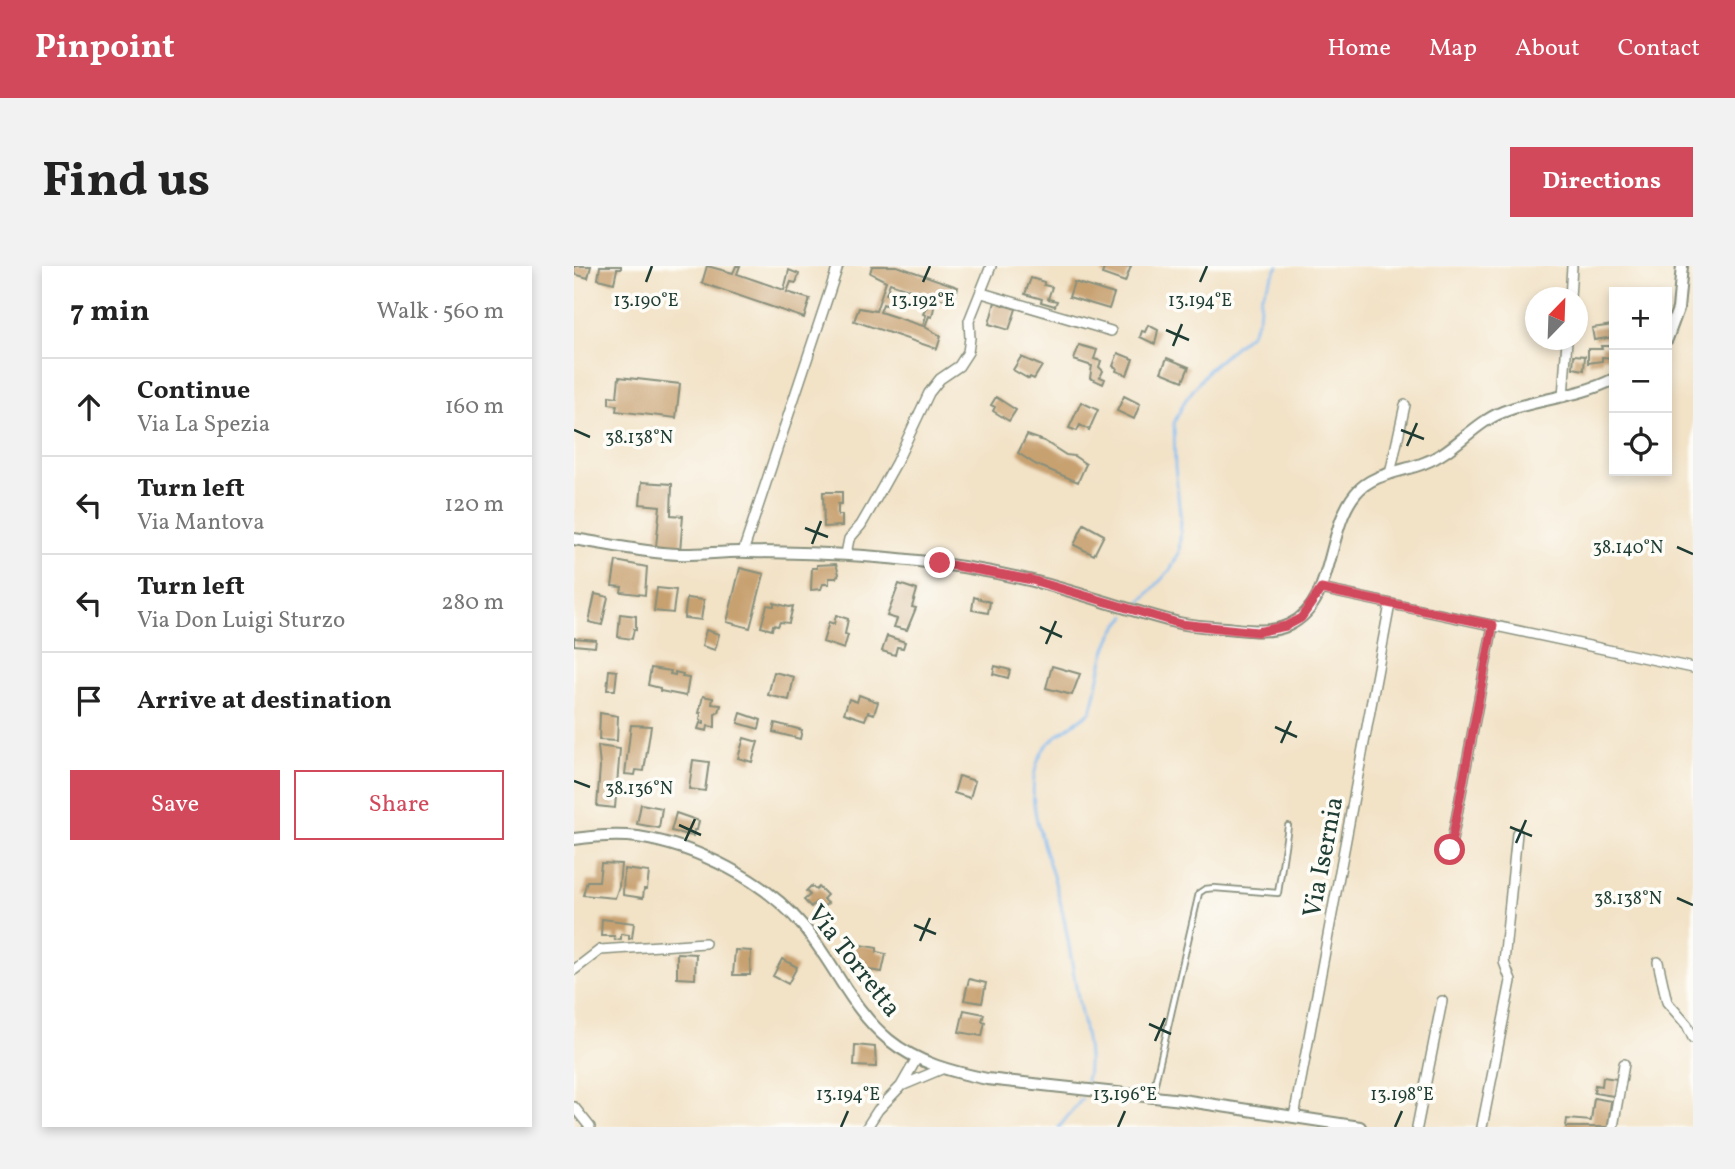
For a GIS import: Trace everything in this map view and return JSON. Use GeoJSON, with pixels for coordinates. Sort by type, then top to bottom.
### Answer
{"type":"FeatureCollection","features":[{"type":"Feature","properties":{"kind":"street"},"geometry":{"type":"LineString","coordinates":[[743,552],[838,266]]}},
{"type":"Feature","properties":{"kind":"street"},"geometry":{"type":"LineString","coordinates":[[846,554],[849,539],[873,506],[929,393],[940,379],[959,366],[968,352],[969,321],[992,266]]}},
{"type":"Feature","properties":{"kind":"street"},"geometry":{"type":"LineString","coordinates":[[1571,287],[1572,266]]}},
{"type":"Feature","properties":{"kind":"street"},"geometry":{"type":"LineString","coordinates":[[1672,329],[1680,297],[1682,266]]}},
{"type":"Feature","properties":{"kind":"street"},"geometry":{"type":"LineString","coordinates":[[982,293],[1111,331]]}},
{"type":"Feature","properties":{"kind":"street"},"geometry":{"type":"LineString","coordinates":[[1563,397],[1566,350]]}},
{"type":"Feature","properties":{"kind":"street"},"geometry":{"type":"LineString","coordinates":[[574,539],[678,554],[846,554],[940,563],[1032,580],[1181,624],[1257,632],[1286,626],[1301,618],[1321,589],[1334,540],[1351,499],[1366,483],[1426,463],[1447,451],[1486,419],[1609,381]]}},
{"type":"Feature","properties":{"kind":"street"},"geometry":{"type":"LineString","coordinates":[[1390,474],[1405,405]]}},
{"type":"Feature","properties":{"kind":"street"},"geometry":{"type":"LineString","coordinates":[[1321,589],[1693,668]]}},
{"type":"Feature","properties":{"kind":"street","name":"Via Isernia"},"geometry":{"type":"LineString","coordinates":[[1294,1117],[1390,604]]}},
{"type":"Feature","properties":{"kind":"street"},"geometry":{"type":"LineString","coordinates":[[1450,850],[1493,625]]}},
{"type":"Feature","properties":{"kind":"street"},"geometry":{"type":"LineString","coordinates":[[1482,1127],[1511,981],[1504,962],[1517,833]]}},
{"type":"Feature","properties":{"kind":"street","name":"Via Torretta"},"geometry":{"type":"LineString","coordinates":[[574,839],[599,836],[637,837],[709,859],[747,878],[783,905],[802,925],[857,1007],[874,1027],[917,1058],[944,1068],[987,1079],[1152,1097],[1360,1127]]}},
{"type":"Feature","properties":{"kind":"street"},"geometry":{"type":"LineString","coordinates":[[574,970],[600,950],[705,943]]}},
{"type":"Feature","properties":{"kind":"street"},"geometry":{"type":"LineString","coordinates":[[1658,962],[1667,1002],[1687,1026],[1693,1038]]}},
{"type":"Feature","properties":{"kind":"street"},"geometry":{"type":"LineString","coordinates":[[1417,1127],[1442,1001]]}},
{"type":"Feature","properties":{"kind":"street"},"geometry":{"type":"LineString","coordinates":[[867,1127],[878,1110],[901,1086],[917,1058]]}},
{"type":"Feature","properties":{"kind":"street"},"geometry":{"type":"LineString","coordinates":[[1612,1127],[1624,1065]]}},
{"type":"Feature","properties":{"kind":"street"},"geometry":{"type":"LineString","coordinates":[[901,1086],[944,1068]]}},
{"type":"Feature","properties":{"kind":"street"},"geometry":{"type":"LineString","coordinates":[[574,1107],[590,1127]]}},
{"type":"Feature","properties":{"kind":"lane"},"geometry":{"type":"LineString","coordinates":[[1152,1097],[1199,893],[1214,888],[1278,893],[1288,826]]}},
{"type":"Feature","properties":{"kind":"building"},"geometry":{"type":"Polygon","coordinates":[[[574,266],[591,266],[588,278],[574,274],[574,266]]]}},
{"type":"Feature","properties":{"kind":"building"},"geometry":{"type":"Polygon","coordinates":[[[600,266],[621,266],[621,269],[617,269],[614,283],[598,279],[600,266]]]}},
{"type":"Feature","properties":{"kind":"building"},"geometry":{"type":"Polygon","coordinates":[[[707,266],[733,273],[736,266],[740,266],[737,274],[784,290],[789,270],[799,274],[796,283],[791,282],[787,292],[810,299],[804,318],[702,283],[707,266]]]}},
{"type":"Feature","properties":{"kind":"building"},"geometry":{"type":"Polygon","coordinates":[[[872,266],[897,266],[958,287],[953,301],[936,298],[932,317],[929,316],[925,327],[941,336],[937,349],[854,321],[859,308],[876,311],[886,281],[870,273],[872,266]],[[890,283],[886,294],[892,296],[889,306],[883,304],[880,312],[923,326],[926,315],[923,314],[932,297],[890,283]]]}},
{"type":"Feature","properties":{"kind":"building"},"geometry":{"type":"Polygon","coordinates":[[[1105,266],[1131,266],[1125,282],[1102,274],[1105,266]]]}},
{"type":"Feature","properties":{"kind":"building"},"geometry":{"type":"Polygon","coordinates":[[[1031,278],[1052,287],[1048,299],[1057,301],[1055,306],[1025,294],[1031,278]]]}},
{"type":"Feature","properties":{"kind":"building"},"geometry":{"type":"Polygon","coordinates":[[[1074,282],[1114,294],[1109,309],[1069,297],[1074,282]]]}},
{"type":"Feature","properties":{"kind":"building"},"geometry":{"type":"Polygon","coordinates":[[[995,302],[1016,309],[1009,330],[989,324],[995,302]]]}},
{"type":"Feature","properties":{"kind":"building"},"geometry":{"type":"Polygon","coordinates":[[[1148,325],[1158,330],[1155,344],[1140,337],[1148,325]]]}},
{"type":"Feature","properties":{"kind":"building"},"geometry":{"type":"Polygon","coordinates":[[[1609,326],[1609,338],[1594,340],[1592,328],[1609,326]]]}},
{"type":"Feature","properties":{"kind":"building"},"geometry":{"type":"Polygon","coordinates":[[[1079,345],[1097,350],[1094,359],[1101,361],[1099,367],[1103,371],[1100,377],[1105,379],[1103,384],[1090,378],[1092,366],[1074,360],[1079,345]]]}},
{"type":"Feature","properties":{"kind":"building"},"geometry":{"type":"Polygon","coordinates":[[[1601,346],[1609,346],[1609,358],[1602,357],[1602,361],[1588,363],[1588,349],[1602,349],[1601,346]]]}},
{"type":"Feature","properties":{"kind":"building"},"geometry":{"type":"Polygon","coordinates":[[[1118,353],[1133,359],[1127,375],[1116,371],[1117,368],[1113,366],[1118,353]]]}},
{"type":"Feature","properties":{"kind":"building"},"geometry":{"type":"Polygon","coordinates":[[[1574,355],[1585,356],[1584,370],[1573,368],[1574,355]]]}},
{"type":"Feature","properties":{"kind":"building"},"geometry":{"type":"Polygon","coordinates":[[[1021,357],[1042,366],[1034,379],[1013,370],[1021,357]]]}},
{"type":"Feature","properties":{"kind":"building"},"geometry":{"type":"Polygon","coordinates":[[[1167,358],[1189,367],[1183,381],[1161,372],[1167,358]]]}},
{"type":"Feature","properties":{"kind":"building"},"geometry":{"type":"Polygon","coordinates":[[[619,377],[680,384],[676,418],[616,411],[617,405],[609,404],[609,396],[617,397],[619,377]]]}},
{"type":"Feature","properties":{"kind":"building"},"geometry":{"type":"Polygon","coordinates":[[[1124,396],[1140,404],[1134,419],[1117,411],[1124,396]]]}},
{"type":"Feature","properties":{"kind":"building"},"geometry":{"type":"Polygon","coordinates":[[[996,397],[1016,410],[1009,421],[993,411],[995,407],[991,405],[996,397]]]}},
{"type":"Feature","properties":{"kind":"building"},"geometry":{"type":"Polygon","coordinates":[[[1081,402],[1098,410],[1089,430],[1080,425],[1077,431],[1069,428],[1081,402]]]}},
{"type":"Feature","properties":{"kind":"building"},"geometry":{"type":"Polygon","coordinates":[[[1027,435],[1044,441],[1086,464],[1078,482],[1035,464],[1018,453],[1027,435]]]}},
{"type":"Feature","properties":{"kind":"building"},"geometry":{"type":"Polygon","coordinates":[[[642,482],[672,484],[671,515],[683,516],[680,551],[656,547],[660,506],[640,504],[642,482]]]}},
{"type":"Feature","properties":{"kind":"building"},"geometry":{"type":"Polygon","coordinates":[[[823,492],[842,492],[838,515],[842,515],[842,526],[824,527],[823,492]]]}},
{"type":"Feature","properties":{"kind":"building"},"geometry":{"type":"Polygon","coordinates":[[[1084,524],[1104,535],[1094,555],[1074,545],[1084,524]]]}},
{"type":"Feature","properties":{"kind":"building"},"geometry":{"type":"Polygon","coordinates":[[[616,561],[647,567],[645,595],[621,592],[622,587],[612,586],[616,561]]]}},
{"type":"Feature","properties":{"kind":"building"},"geometry":{"type":"Polygon","coordinates":[[[836,564],[839,574],[836,578],[829,578],[829,584],[823,584],[821,589],[811,590],[812,568],[817,568],[817,565],[836,564]]]}},
{"type":"Feature","properties":{"kind":"building"},"geometry":{"type":"Polygon","coordinates":[[[740,568],[764,574],[750,628],[727,622],[740,568]]]}},
{"type":"Feature","properties":{"kind":"building"},"geometry":{"type":"Polygon","coordinates":[[[899,584],[917,590],[912,607],[916,608],[907,630],[894,627],[897,619],[887,616],[899,584]]]}},
{"type":"Feature","properties":{"kind":"building"},"geometry":{"type":"Polygon","coordinates":[[[657,588],[676,590],[673,613],[654,611],[657,588]]]}},
{"type":"Feature","properties":{"kind":"building"},"geometry":{"type":"Polygon","coordinates":[[[595,594],[608,597],[602,625],[589,622],[595,594]]]}},
{"type":"Feature","properties":{"kind":"building"},"geometry":{"type":"Polygon","coordinates":[[[974,597],[990,602],[988,613],[972,610],[974,597]]]}},
{"type":"Feature","properties":{"kind":"building"},"geometry":{"type":"Polygon","coordinates":[[[687,598],[704,600],[701,620],[684,618],[687,598]]]}},
{"type":"Feature","properties":{"kind":"building"},"geometry":{"type":"Polygon","coordinates":[[[774,603],[793,606],[789,623],[780,622],[778,626],[773,625],[772,630],[761,627],[767,605],[774,606],[774,603]]]}},
{"type":"Feature","properties":{"kind":"building"},"geometry":{"type":"Polygon","coordinates":[[[620,614],[636,616],[636,630],[634,629],[632,639],[618,637],[620,614]]]}},
{"type":"Feature","properties":{"kind":"building"},"geometry":{"type":"Polygon","coordinates":[[[836,615],[848,619],[845,634],[848,635],[844,649],[823,642],[829,622],[834,624],[836,615]]]}},
{"type":"Feature","properties":{"kind":"building"},"geometry":{"type":"Polygon","coordinates":[[[706,630],[719,634],[715,650],[702,646],[706,630]]]}},
{"type":"Feature","properties":{"kind":"building"},"geometry":{"type":"Polygon","coordinates":[[[887,636],[905,642],[903,648],[897,647],[895,655],[882,651],[887,636]]]}},
{"type":"Feature","properties":{"kind":"building"},"geometry":{"type":"Polygon","coordinates":[[[574,638],[596,640],[595,647],[574,645],[574,638]]]}},
{"type":"Feature","properties":{"kind":"building"},"geometry":{"type":"Polygon","coordinates":[[[995,666],[1010,670],[1008,678],[993,674],[995,666]]]}},
{"type":"Feature","properties":{"kind":"building"},"geometry":{"type":"Polygon","coordinates":[[[1052,666],[1080,674],[1072,695],[1046,688],[1052,666]]]}},
{"type":"Feature","properties":{"kind":"building"},"geometry":{"type":"Polygon","coordinates":[[[651,668],[671,671],[670,674],[675,675],[675,672],[683,674],[682,677],[689,678],[686,696],[660,691],[660,688],[648,685],[651,668]]]}},
{"type":"Feature","properties":{"kind":"building"},"geometry":{"type":"Polygon","coordinates":[[[609,670],[617,671],[615,690],[607,690],[609,670]]]}},
{"type":"Feature","properties":{"kind":"building"},"geometry":{"type":"Polygon","coordinates":[[[774,672],[794,677],[789,700],[768,695],[774,672]]]}},
{"type":"Feature","properties":{"kind":"building"},"geometry":{"type":"Polygon","coordinates":[[[859,695],[878,702],[874,714],[868,712],[865,720],[844,713],[849,699],[857,702],[859,695]]]}},
{"type":"Feature","properties":{"kind":"building"},"geometry":{"type":"Polygon","coordinates":[[[703,696],[713,698],[712,704],[721,705],[719,712],[715,714],[715,727],[708,726],[707,731],[698,729],[700,723],[704,724],[699,713],[703,696]]]}},
{"type":"Feature","properties":{"kind":"building"},"geometry":{"type":"Polygon","coordinates":[[[600,713],[618,716],[617,741],[599,740],[600,713]]]}},
{"type":"Feature","properties":{"kind":"building"},"geometry":{"type":"Polygon","coordinates":[[[741,713],[761,720],[759,729],[738,723],[741,713]]]}},
{"type":"Feature","properties":{"kind":"building"},"geometry":{"type":"Polygon","coordinates":[[[775,723],[802,730],[800,739],[773,732],[775,723]]]}},
{"type":"Feature","properties":{"kind":"building"},"geometry":{"type":"Polygon","coordinates":[[[631,725],[651,726],[644,771],[636,770],[635,775],[625,774],[631,725]]]}},
{"type":"Feature","properties":{"kind":"building"},"geometry":{"type":"Polygon","coordinates":[[[744,738],[758,742],[752,762],[738,758],[744,738]]]}},
{"type":"Feature","properties":{"kind":"building"},"geometry":{"type":"Polygon","coordinates":[[[598,746],[620,749],[615,808],[597,806],[600,767],[598,746]]]}},
{"type":"Feature","properties":{"kind":"building"},"geometry":{"type":"Polygon","coordinates":[[[693,760],[709,762],[705,791],[689,789],[693,760]]]}},
{"type":"Feature","properties":{"kind":"building"},"geometry":{"type":"Polygon","coordinates":[[[959,776],[975,781],[970,798],[954,793],[959,776]]]}},
{"type":"Feature","properties":{"kind":"building"},"geometry":{"type":"Polygon","coordinates":[[[641,804],[662,808],[659,828],[637,824],[641,804]]]}},
{"type":"Feature","properties":{"kind":"building"},"geometry":{"type":"Polygon","coordinates":[[[676,813],[699,821],[693,836],[671,831],[676,813]]]}},
{"type":"Feature","properties":{"kind":"building"},"geometry":{"type":"Polygon","coordinates":[[[601,863],[621,864],[615,898],[583,895],[587,881],[599,881],[601,863]]]}},
{"type":"Feature","properties":{"kind":"building"},"geometry":{"type":"Polygon","coordinates":[[[624,869],[649,872],[643,898],[623,895],[624,869]]]}},
{"type":"Feature","properties":{"kind":"building"},"geometry":{"type":"Polygon","coordinates":[[[811,886],[816,890],[819,887],[827,895],[823,899],[828,903],[823,907],[816,902],[811,907],[804,900],[810,895],[806,891],[811,886]]]}},
{"type":"Feature","properties":{"kind":"building"},"geometry":{"type":"Polygon","coordinates":[[[602,919],[634,923],[632,938],[621,934],[621,939],[615,940],[614,936],[601,936],[602,919]]]}},
{"type":"Feature","properties":{"kind":"building"},"geometry":{"type":"Polygon","coordinates":[[[855,944],[877,948],[877,952],[886,954],[882,972],[850,967],[855,944]]]}},
{"type":"Feature","properties":{"kind":"building"},"geometry":{"type":"Polygon","coordinates":[[[735,950],[751,951],[750,975],[733,975],[735,950]]]}},
{"type":"Feature","properties":{"kind":"building"},"geometry":{"type":"Polygon","coordinates":[[[677,953],[696,954],[695,979],[677,978],[677,953]]]}},
{"type":"Feature","properties":{"kind":"building"},"geometry":{"type":"Polygon","coordinates":[[[782,959],[797,967],[788,984],[773,976],[782,959]]]}},
{"type":"Feature","properties":{"kind":"building"},"geometry":{"type":"Polygon","coordinates":[[[969,979],[986,983],[982,1003],[964,1000],[969,979]]]}},
{"type":"Feature","properties":{"kind":"building"},"geometry":{"type":"Polygon","coordinates":[[[964,1010],[984,1014],[982,1036],[959,1032],[964,1010]]]}},
{"type":"Feature","properties":{"kind":"building"},"geometry":{"type":"Polygon","coordinates":[[[855,1045],[875,1047],[876,1067],[854,1066],[855,1045]]]}},
{"type":"Feature","properties":{"kind":"building"},"geometry":{"type":"Polygon","coordinates":[[[1603,1077],[1617,1079],[1614,1096],[1594,1093],[1595,1085],[1602,1086],[1603,1077]]]}},
{"type":"Feature","properties":{"kind":"building"},"geometry":{"type":"Polygon","coordinates":[[[1594,1098],[1611,1101],[1608,1127],[1566,1127],[1567,1119],[1591,1121],[1594,1098]]]}},
{"type":"Feature","properties":{"kind":"waterway"},"geometry":{"type":"LineString","coordinates":[[1140,603],[1170,570],[1179,553],[1181,523],[1174,423],[1184,402],[1209,369],[1251,333],[1259,317],[1261,296],[1278,266]]}},
{"type":"Feature","properties":{"kind":"waterway"},"geometry":{"type":"LineString","coordinates":[[1086,1081],[1086,1036],[1062,909],[1038,825],[1033,787],[1035,769],[1046,746],[1091,711],[1106,649],[1117,626],[1126,616]]}},
{"type":"Feature","properties":{"kind":"waterway"},"geometry":{"type":"LineString","coordinates":[[1059,1127],[1082,1099]]}},
{"type":"Feature","properties":{"kind":"route"},"geometry":{"type":"LineString","coordinates":[[940,563],[1032,580],[1181,624],[1257,632],[1276,629],[1301,618],[1321,589],[1493,625],[1450,850]]}}]}
